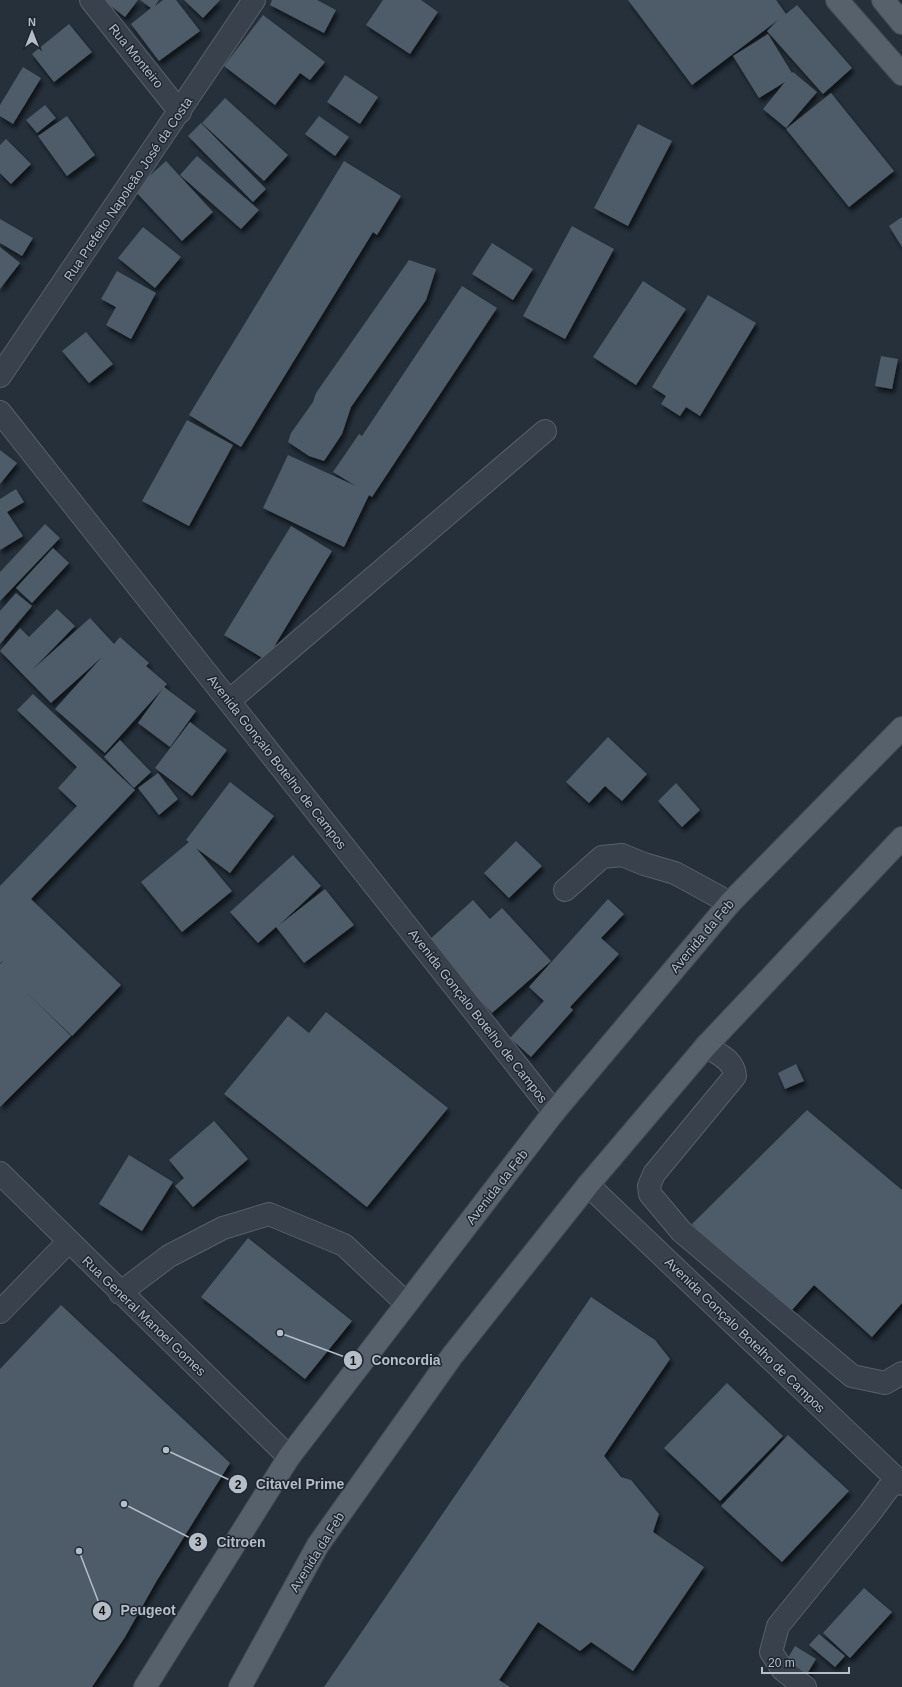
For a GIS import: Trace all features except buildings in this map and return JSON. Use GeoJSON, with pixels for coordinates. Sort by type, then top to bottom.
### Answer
{"type":"FeatureCollection","features":[{"type":"Feature","properties":{"kind":"main road"},"geometry":{"type":"LineString","coordinates":[[836,0],[902,74]]}},
{"type":"Feature","properties":{"kind":"main road"},"geometry":{"type":"LineString","coordinates":[[882,0],[902,23]]}},
{"type":"Feature","properties":{"kind":"main road","name":"Avenida da Feb"},"geometry":{"type":"LineString","coordinates":[[145,1687],[289,1457],[554,1112],[730,903],[902,728]]}},
{"type":"Feature","properties":{"kind":"main road","name":"Avenida da Feb"},"geometry":{"type":"LineString","coordinates":[[240,1687],[318,1545],[452,1356],[588,1185],[706,1046],[902,838]]}},
{"type":"Feature","properties":{"kind":"street","name":"Rua Monteiro"},"geometry":{"type":"LineString","coordinates":[[91,0],[180,112]]}},
{"type":"Feature","properties":{"kind":"street","name":"Rua Prefeito Napoleão José da Costa"},"geometry":{"type":"LineString","coordinates":[[0,376],[180,112],[254,0]]}},
{"type":"Feature","properties":{"kind":"street","name":"Avenida Gonçalo Botelho de Campos"},"geometry":{"type":"LineString","coordinates":[[0,412],[554,1112]]}},
{"type":"Feature","properties":{"kind":"street"},"geometry":{"type":"LineString","coordinates":[[229,701],[545,431]]}},
{"type":"Feature","properties":{"kind":"street"},"geometry":{"type":"LineString","coordinates":[[566,890],[602,857],[622,855],[644,864],[675,873],[730,903]]}},
{"type":"Feature","properties":{"kind":"street"},"geometry":{"type":"LineString","coordinates":[[706,1046],[731,1063],[735,1076],[654,1174],[649,1186],[650,1194],[681,1231],[852,1376],[885,1383],[902,1373]]}},
{"type":"Feature","properties":{"kind":"street","name":"Rua General Manoel Gomes"},"geometry":{"type":"LineString","coordinates":[[0,1173],[68,1242],[289,1457]]}},
{"type":"Feature","properties":{"kind":"street","name":"Avenida Gonçalo Botelho de Campos"},"geometry":{"type":"LineString","coordinates":[[588,1185],[899,1481]]}},
{"type":"Feature","properties":{"kind":"street"},"geometry":{"type":"LineString","coordinates":[[120,1293],[169,1256],[223,1228],[269,1214],[344,1246],[406,1303]]}},
{"type":"Feature","properties":{"kind":"street"},"geometry":{"type":"LineString","coordinates":[[0,1312],[68,1242]]}},
{"type":"Feature","properties":{"kind":"street"},"geometry":{"type":"LineString","coordinates":[[805,1687],[783,1670],[772,1652],[778,1626],[870,1513],[899,1481]]}},
{"type":"Feature","properties":{"kind":"place","name":"Concordia"},"geometry":{"type":"Point","coordinates":[280,1333]}},
{"type":"Feature","properties":{"kind":"place","name":"Citavel Prime"},"geometry":{"type":"Point","coordinates":[166,1450]}},
{"type":"Feature","properties":{"kind":"place","name":"Citroen"},"geometry":{"type":"Point","coordinates":[124,1504]}},
{"type":"Feature","properties":{"kind":"place","name":"Peugeot"},"geometry":{"type":"Point","coordinates":[79,1551]}}]}
